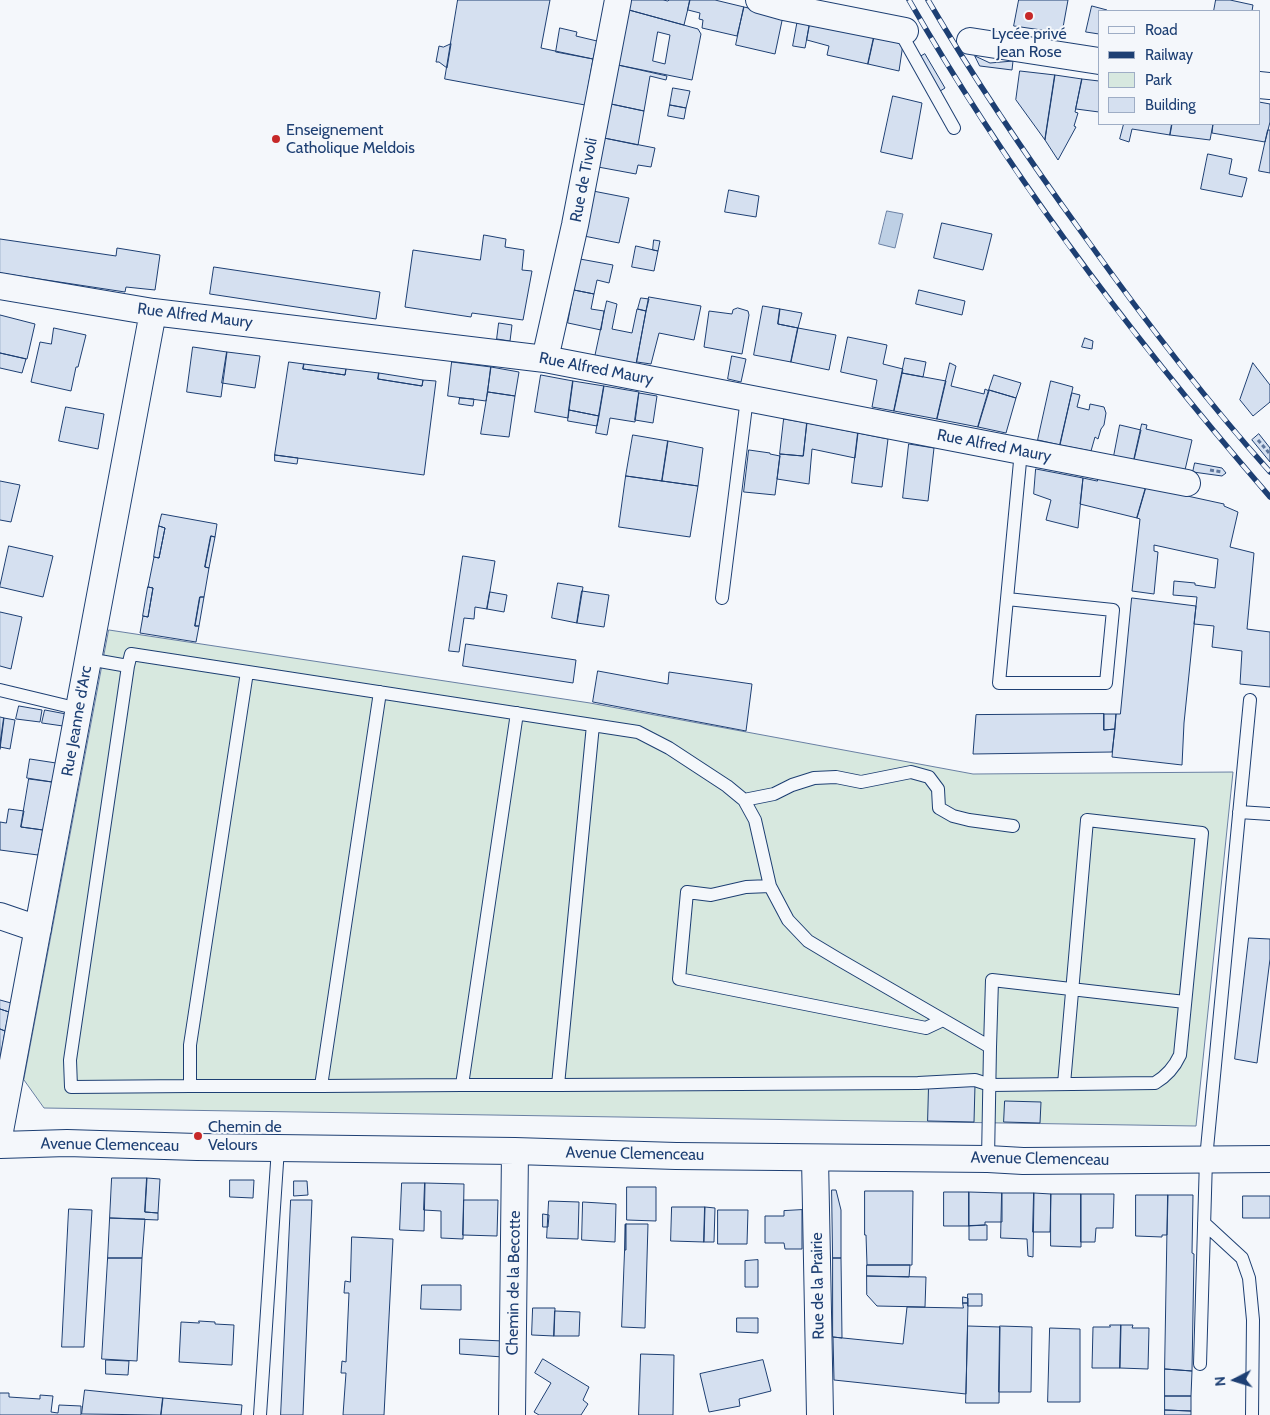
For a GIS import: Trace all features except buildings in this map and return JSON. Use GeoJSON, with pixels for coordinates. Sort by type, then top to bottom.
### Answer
{"type":"FeatureCollection","features":[{"type":"Feature","properties":{"kind":"street","name":"Rue de Tivoli"},"geometry":{"type":"LineString","coordinates":[[545,359],[575,225],[618,0]]}},
{"type":"Feature","properties":{"kind":"street"},"geometry":{"type":"LineString","coordinates":[[759,0],[784,7],[902,30]]}},
{"type":"Feature","properties":{"kind":"street"},"geometry":{"type":"LineString","coordinates":[[970,42],[1098,61]]}},
{"type":"Feature","properties":{"kind":"street","name":"Rue Alfred Maury"},"geometry":{"type":"LineString","coordinates":[[0,286],[153,312],[545,359],[1187,483]]}},
{"type":"Feature","properties":{"kind":"street","name":"Rue Jeanne d'Arc"},"geometry":{"type":"LineString","coordinates":[[0,1131],[153,312]]}},
{"type":"Feature","properties":{"kind":"street"},"geometry":{"type":"LineString","coordinates":[[0,916],[38,928]]}},
{"type":"Feature","properties":{"kind":"street","name":"Avenue Clemenceau"},"geometry":{"type":"LineString","coordinates":[[0,1145],[67,1143],[197,1147],[1023,1161],[1270,1159]]}},
{"type":"Feature","properties":{"kind":"street","name":"Chemin de la Becotte"},"geometry":{"type":"LineString","coordinates":[[512,1415],[515,1151]]}},
{"type":"Feature","properties":{"kind":"street","name":"Rue de la Prairie"},"geometry":{"type":"LineString","coordinates":[[815,1158],[820,1415]]}},
{"type":"Feature","properties":{"kind":"lane"},"geometry":{"type":"LineString","coordinates":[[902,30],[954,128]]}},
{"type":"Feature","properties":{"kind":"lane"},"geometry":{"type":"LineString","coordinates":[[722,598],[747,398]]}},
{"type":"Feature","properties":{"kind":"lane"},"geometry":{"type":"LineString","coordinates":[[1007,599],[1113,610],[1106,683],[999,683],[1021,451]]}},
{"type":"Feature","properties":{"kind":"lane"},"geometry":{"type":"LineString","coordinates":[[990,1048],[808,941],[788,920],[770,886],[755,820],[744,800],[727,786],[669,748],[638,732],[131,654],[70,1060],[71,1087],[918,1083],[975,1080],[990,1085],[1154,1083],[1165,1078],[1174,1067],[1180,1055],[1202,833],[1086,820],[1064,1084]]}},
{"type":"Feature","properties":{"kind":"lane"},"geometry":{"type":"LineString","coordinates":[[88,659],[128,666]]}},
{"type":"Feature","properties":{"kind":"lane"},"geometry":{"type":"LineString","coordinates":[[190,1086],[190,1045],[247,672]]}},
{"type":"Feature","properties":{"kind":"lane"},"geometry":{"type":"LineString","coordinates":[[0,690],[79,709]]}},
{"type":"Feature","properties":{"kind":"lane"},"geometry":{"type":"LineString","coordinates":[[321,1086],[380,692]]}},
{"type":"Feature","properties":{"kind":"lane"},"geometry":{"type":"LineString","coordinates":[[1200,1364],[1206,1159],[1250,700]]}},
{"type":"Feature","properties":{"kind":"lane"},"geometry":{"type":"LineString","coordinates":[[462,1085],[517,713]]}},
{"type":"Feature","properties":{"kind":"lane"},"geometry":{"type":"LineString","coordinates":[[558,1085],[593,725]]}},
{"type":"Feature","properties":{"kind":"lane"},"geometry":{"type":"LineString","coordinates":[[744,800],[774,794],[814,778],[836,777],[861,782],[911,772],[929,777],[938,789],[939,808],[953,816],[1013,826]]}},
{"type":"Feature","properties":{"kind":"lane"},"geometry":{"type":"LineString","coordinates":[[1239,812],[1270,814]]}},
{"type":"Feature","properties":{"kind":"lane"},"geometry":{"type":"LineString","coordinates":[[770,886],[746,887],[712,895],[687,892],[679,979],[926,1028],[943,1020]]}},
{"type":"Feature","properties":{"kind":"lane"},"geometry":{"type":"LineString","coordinates":[[988,1159],[992,980],[1185,1002]]}},
{"type":"Feature","properties":{"kind":"lane"},"geometry":{"type":"LineString","coordinates":[[260,1415],[278,1148]]}},
{"type":"Feature","properties":{"kind":"lane"},"geometry":{"type":"LineString","coordinates":[[1204,1223],[1242,1258],[1249,1278],[1253,1320],[1252,1415]]}},
{"type":"Feature","properties":{"kind":"path"},"geometry":{"type":"LineString","coordinates":[[1258,440],[1270,454]]}},
{"type":"Feature","properties":{"kind":"green space"},"geometry":{"type":"Polygon","coordinates":[[[109,630],[590,703],[973,774],[1233,772],[1196,1126],[44,1108],[24,1080],[109,630]]]}},
{"type":"Feature","properties":{"kind":"water"},"geometry":{"type":"Polygon","coordinates":[[[887,211],[903,214],[895,248],[879,244],[887,211]]]}},
{"type":"Feature","properties":{"kind":"railway"},"geometry":{"type":"LineString","coordinates":[[909,0],[948,66],[990,131],[1077,257],[1171,379],[1270,497]]}},
{"type":"Feature","properties":{"kind":"railway"},"geometry":{"type":"LineString","coordinates":[[928,0],[1004,120],[1107,267],[1198,386],[1270,472]]}},
{"type":"Feature","properties":{"kind":"place","name":"Lycée privé Jean Rose"},"geometry":{"type":"Point","coordinates":[1029,16]}},
{"type":"Feature","properties":{"kind":"place","name":"Enseignement Catholique Meldois"},"geometry":{"type":"Point","coordinates":[276,139]}},
{"type":"Feature","properties":{"kind":"place","name":"Chemin de Velours"},"geometry":{"type":"Point","coordinates":[198,1136]}}]}
